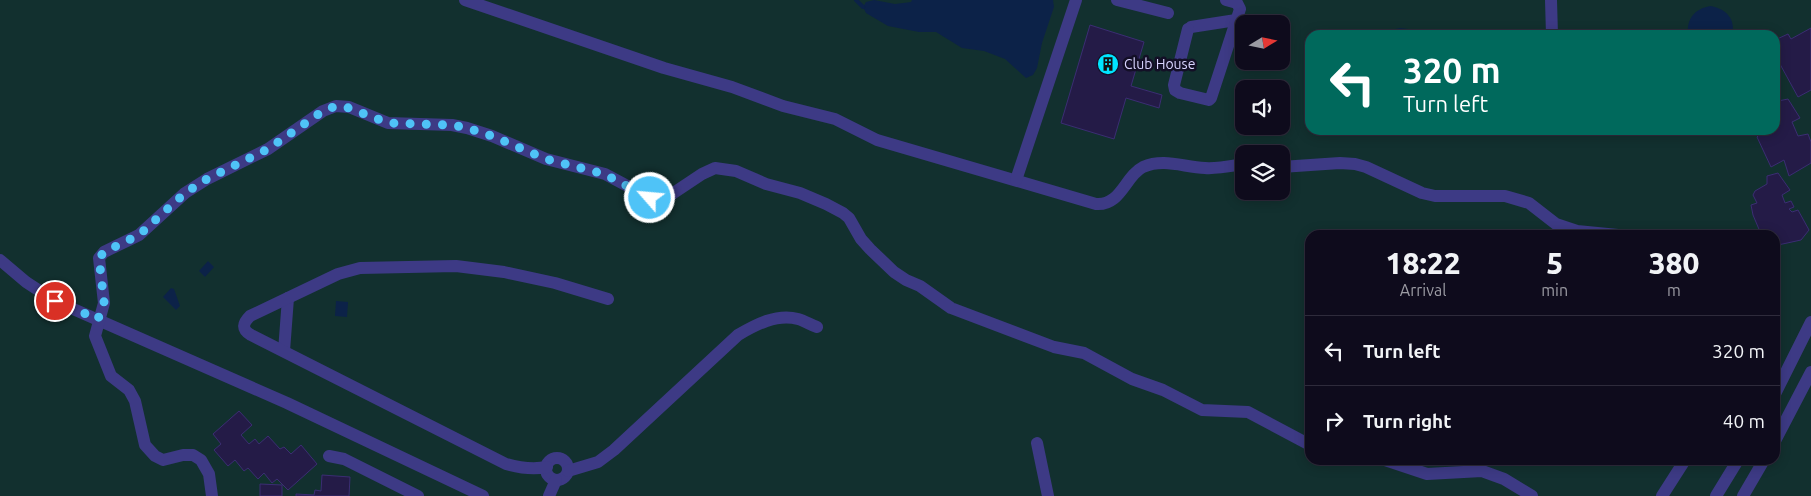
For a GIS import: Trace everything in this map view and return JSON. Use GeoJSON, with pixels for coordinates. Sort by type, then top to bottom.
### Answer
{"type":"FeatureCollection","features":[{"type":"Feature","properties":{"kind":"street"},"geometry":{"type":"LineString","coordinates":[[465,0],[664,68],[732,87],[784,106],[835,120],[877,140],[1082,200],[1104,204],[1114,199],[1141,168],[1153,164],[1168,162],[1206,168],[1235,165]]}},
{"type":"Feature","properties":{"kind":"street"},"geometry":{"type":"LineString","coordinates":[[1016,180],[1076,0]]}},
{"type":"Feature","properties":{"kind":"street"},"geometry":{"type":"LineString","coordinates":[[1117,0],[1168,13]]}},
{"type":"Feature","properties":{"kind":"street"},"geometry":{"type":"LineString","coordinates":[[1226,0],[1237,3],[1240,9],[1238,15]]}},
{"type":"Feature","properties":{"kind":"street"},"geometry":{"type":"LineString","coordinates":[[1551,0],[1552,30]]}},
{"type":"Feature","properties":{"kind":"street"},"geometry":{"type":"LineString","coordinates":[[1236,20],[1211,98],[1207,100],[1177,92],[1174,85],[1189,28],[1236,20]]}},
{"type":"Feature","properties":{"kind":"street"},"geometry":{"type":"LineString","coordinates":[[212,496],[208,474],[201,460],[194,454],[163,460],[155,456],[145,445],[135,401],[130,390],[111,376],[95,336],[104,302],[99,258],[104,252],[139,235],[185,193],[207,179],[268,149],[323,111],[336,106],[349,108],[388,123],[452,125],[467,128],[492,136],[546,159],[604,174],[650,198],[669,196],[702,174],[715,168],[736,171],[766,184],[800,193],[850,218],[861,239],[894,272],[925,289],[951,308],[1054,347],[1084,353],[1132,379],[1163,390],[1202,410],[1248,412],[1305,442]]}},
{"type":"Feature","properties":{"kind":"street"},"geometry":{"type":"LineString","coordinates":[[1290,166],[1340,163],[1355,164],[1366,166],[1422,193],[1435,196],[1505,196],[1529,203],[1556,224],[1574,230]]}},
{"type":"Feature","properties":{"kind":"street"},"geometry":{"type":"LineString","coordinates":[[0,260],[26,282],[55,301],[287,403],[483,496]]}},
{"type":"Feature","properties":{"kind":"street"},"geometry":{"type":"LineString","coordinates":[[568,471],[567,464],[559,459],[553,460],[547,467],[536,469],[520,468],[506,464],[246,332],[243,326],[244,321],[250,316],[338,274],[360,268],[456,266],[504,272],[608,299]]}},
{"type":"Feature","properties":{"kind":"street"},"geometry":{"type":"LineString","coordinates":[[284,351],[288,298]]}},
{"type":"Feature","properties":{"kind":"street"},"geometry":{"type":"LineString","coordinates":[[547,467],[548,474],[556,480],[562,479],[568,471],[598,462],[614,450],[738,336],[755,325],[775,318],[797,319],[817,328]]}},
{"type":"Feature","properties":{"kind":"street"},"geometry":{"type":"LineString","coordinates":[[1780,384],[1811,322]]}},
{"type":"Feature","properties":{"kind":"street"},"geometry":{"type":"LineString","coordinates":[[1780,431],[1811,372]]}},
{"type":"Feature","properties":{"kind":"street"},"geometry":{"type":"LineString","coordinates":[[1037,442],[1048,496]]}},
{"type":"Feature","properties":{"kind":"street"},"geometry":{"type":"LineString","coordinates":[[329,456],[344,459],[418,496]]}},
{"type":"Feature","properties":{"kind":"street"},"geometry":{"type":"LineString","coordinates":[[1399,465],[1427,474],[1482,471],[1504,479],[1532,496]]}},
{"type":"Feature","properties":{"kind":"street"},"geometry":{"type":"LineString","coordinates":[[1662,496],[1682,465]]}},
{"type":"Feature","properties":{"kind":"street"},"geometry":{"type":"LineString","coordinates":[[1716,496],[1735,465]]}},
{"type":"Feature","properties":{"kind":"street"},"geometry":{"type":"LineString","coordinates":[[1743,496],[1761,465]]}},
{"type":"Feature","properties":{"kind":"street"},"geometry":{"type":"LineString","coordinates":[[549,496],[556,480]]}},
{"type":"Feature","properties":{"kind":"green space"},"geometry":{"type":"Polygon","coordinates":[[[0,0],[1811,0],[1811,496],[0,496],[0,0]]]}},
{"type":"Feature","properties":{"kind":"water"},"geometry":{"type":"Polygon","coordinates":[[[874,0],[895,4],[911,2],[912,0],[1053,0],[1054,7],[1042,43],[1037,68],[1033,75],[1026,78],[1005,59],[984,51],[962,48],[936,32],[919,32],[888,26],[866,13],[863,7],[866,2],[874,0]]]}},
{"type":"Feature","properties":{"kind":"water"},"geometry":{"type":"Polygon","coordinates":[[[1705,7],[1716,7],[1725,12],[1733,24],[1733,30],[1688,30],[1690,19],[1696,12],[1705,7]]]}},
{"type":"Feature","properties":{"kind":"water"},"geometry":{"type":"Polygon","coordinates":[[[1400,28],[1410,30],[1391,30],[1400,28]]]}},
{"type":"Feature","properties":{"kind":"water"},"geometry":{"type":"Polygon","coordinates":[[[208,261],[214,267],[205,277],[199,271],[208,261]]]}},
{"type":"Feature","properties":{"kind":"water"},"geometry":{"type":"Polygon","coordinates":[[[171,288],[174,289],[180,306],[176,310],[163,297],[171,288]]]}},
{"type":"Feature","properties":{"kind":"water"},"geometry":{"type":"Polygon","coordinates":[[[336,301],[348,302],[347,317],[335,316],[336,301]]]}},
{"type":"Feature","properties":{"kind":"building","name":"Club House"},"geometry":{"type":"Polygon","coordinates":[[[1090,25],[1144,42],[1131,86],[1162,95],[1159,108],[1126,98],[1114,139],[1061,123],[1090,25]]]}},
{"type":"Feature","properties":{"kind":"building"},"geometry":{"type":"Polygon","coordinates":[[[1811,28],[1811,90],[1798,97],[1780,64],[1780,38],[1788,34],[1791,39],[1811,28]]]}},
{"type":"Feature","properties":{"kind":"building"},"geometry":{"type":"Polygon","coordinates":[[[1788,99],[1800,118],[1792,122],[1798,136],[1808,134],[1811,142],[1811,163],[1789,176],[1784,160],[1771,167],[1757,137],[1759,135],[1780,135],[1780,101],[1788,99]]]}},
{"type":"Feature","properties":{"kind":"building"},"geometry":{"type":"Polygon","coordinates":[[[1778,173],[1790,190],[1782,195],[1785,203],[1791,201],[1794,207],[1789,209],[1792,212],[1798,210],[1809,230],[1801,240],[1780,245],[1780,230],[1759,230],[1751,205],[1757,203],[1753,195],[1755,191],[1767,184],[1767,176],[1778,173]]]}},
{"type":"Feature","properties":{"kind":"building"},"geometry":{"type":"Polygon","coordinates":[[[239,411],[252,425],[241,435],[249,444],[255,439],[259,444],[268,436],[280,449],[284,447],[291,454],[301,445],[317,464],[288,490],[277,479],[272,483],[264,473],[258,479],[248,468],[244,471],[235,460],[228,466],[214,450],[221,444],[213,434],[239,411]]]}},
{"type":"Feature","properties":{"kind":"building"},"geometry":{"type":"Polygon","coordinates":[[[322,475],[350,477],[349,496],[296,496],[296,494],[314,495],[315,490],[321,491],[322,475]]]}},
{"type":"Feature","properties":{"kind":"building"},"geometry":{"type":"Polygon","coordinates":[[[260,484],[282,485],[282,496],[260,496],[260,484]]]}},
{"type":"Feature","properties":{"kind":"waterway"},"geometry":{"type":"LineString","coordinates":[[856,0],[863,7]]}},
{"type":"Feature","properties":{"kind":"place","name":"Club House"},"geometry":{"type":"Point","coordinates":[1108,64]}},
{"type":"Feature","properties":{"kind":"route"},"geometry":{"type":"LineString","coordinates":[[55,301],[98,319],[104,302],[99,258],[104,252],[139,235],[185,193],[207,179],[268,149],[323,111],[336,106],[349,108],[388,123],[452,125],[467,128],[492,136],[546,159],[604,174],[650,198]]}}]}
